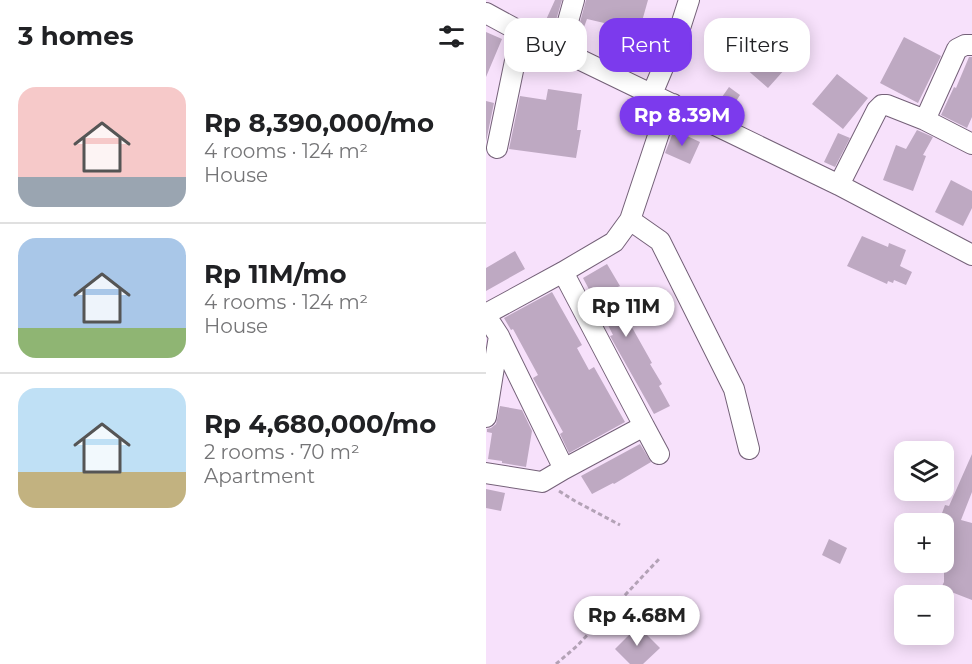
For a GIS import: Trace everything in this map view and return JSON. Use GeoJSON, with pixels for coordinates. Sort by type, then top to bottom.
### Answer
{"type":"FeatureCollection","features":[{"type":"Feature","properties":{"kind":"street"},"geometry":{"type":"LineString","coordinates":[[569,18],[574,0]]}},
{"type":"Feature","properties":{"kind":"street"},"geometry":{"type":"LineString","coordinates":[[564,469],[499,336],[486,315],[614,242],[630,220],[661,127],[663,100],[689,0]]}},
{"type":"Feature","properties":{"kind":"street"},"geometry":{"type":"LineString","coordinates":[[486,14],[504,23]]}},
{"type":"Feature","properties":{"kind":"street"},"geometry":{"type":"LineString","coordinates":[[925,120],[957,49],[965,45],[972,45]]}},
{"type":"Feature","properties":{"kind":"street"},"geometry":{"type":"LineString","coordinates":[[587,63],[839,184],[972,255]]}},
{"type":"Feature","properties":{"kind":"street"},"geometry":{"type":"LineString","coordinates":[[497,148],[513,72]]}},
{"type":"Feature","properties":{"kind":"street"},"geometry":{"type":"LineString","coordinates":[[839,184],[877,110],[882,105],[925,120],[972,144]]}},
{"type":"Feature","properties":{"kind":"street"},"geometry":{"type":"LineString","coordinates":[[630,220],[660,242],[734,389],[749,449]]}},
{"type":"Feature","properties":{"kind":"street"},"geometry":{"type":"LineString","coordinates":[[563,272],[659,454]]}},
{"type":"Feature","properties":{"kind":"street"},"geometry":{"type":"LineString","coordinates":[[486,417],[499,336]]}},
{"type":"Feature","properties":{"kind":"street"},"geometry":{"type":"LineString","coordinates":[[486,473],[542,482],[644,426]]}},
{"type":"Feature","properties":{"kind":"path"},"geometry":{"type":"LineString","coordinates":[[545,481],[575,501],[620,525]]}},
{"type":"Feature","properties":{"kind":"path"},"geometry":{"type":"LineString","coordinates":[[556,664],[577,646],[658,559]]}},
{"type":"Feature","properties":{"kind":"building"},"geometry":{"type":"Polygon","coordinates":[[[555,0],[562,0],[557,18],[547,18],[555,0]]]}},
{"type":"Feature","properties":{"kind":"building"},"geometry":{"type":"Polygon","coordinates":[[[586,0],[648,0],[643,18],[599,18],[599,22],[581,18],[586,0]]]}},
{"type":"Feature","properties":{"kind":"building"},"geometry":{"type":"Polygon","coordinates":[[[486,32],[502,39],[486,77],[486,32]]]}},
{"type":"Feature","properties":{"kind":"building"},"geometry":{"type":"Polygon","coordinates":[[[904,37],[941,56],[918,103],[880,83],[904,37]]]}},
{"type":"Feature","properties":{"kind":"building"},"geometry":{"type":"Polygon","coordinates":[[[969,57],[972,57],[972,117],[967,128],[941,115],[969,57]]]}},
{"type":"Feature","properties":{"kind":"building"},"geometry":{"type":"Polygon","coordinates":[[[750,72],[782,72],[768,88],[750,72]]]}},
{"type":"Feature","properties":{"kind":"building"},"geometry":{"type":"Polygon","coordinates":[[[837,74],[868,98],[843,129],[812,104],[837,74]]]}},
{"type":"Feature","properties":{"kind":"building"},"geometry":{"type":"Polygon","coordinates":[[[729,87],[740,95],[727,115],[715,107],[729,87]]]}},
{"type":"Feature","properties":{"kind":"building"},"geometry":{"type":"Polygon","coordinates":[[[548,89],[582,94],[577,130],[581,130],[576,158],[509,149],[520,96],[546,100],[548,89]]]}},
{"type":"Feature","properties":{"kind":"building"},"geometry":{"type":"Polygon","coordinates":[[[486,101],[494,103],[486,142],[486,101]]]}},
{"type":"Feature","properties":{"kind":"building"},"geometry":{"type":"Polygon","coordinates":[[[674,130],[700,142],[690,164],[665,153],[674,130]]]}},
{"type":"Feature","properties":{"kind":"building"},"geometry":{"type":"Polygon","coordinates":[[[917,130],[933,137],[923,155],[926,156],[913,191],[883,180],[896,145],[906,149],[917,130]]]}},
{"type":"Feature","properties":{"kind":"building"},"geometry":{"type":"Polygon","coordinates":[[[838,133],[850,138],[835,167],[824,162],[838,133]]]}},
{"type":"Feature","properties":{"kind":"building"},"geometry":{"type":"Polygon","coordinates":[[[951,180],[972,191],[972,208],[963,226],[935,212],[951,180]]]}},
{"type":"Feature","properties":{"kind":"building"},"geometry":{"type":"Polygon","coordinates":[[[862,236],[888,247],[889,243],[906,250],[900,266],[912,272],[906,285],[894,280],[893,283],[888,281],[887,284],[847,266],[862,236]]]}},
{"type":"Feature","properties":{"kind":"building"},"geometry":{"type":"Polygon","coordinates":[[[515,251],[525,269],[486,291],[486,268],[515,251]]]}},
{"type":"Feature","properties":{"kind":"building"},"geometry":{"type":"Polygon","coordinates":[[[607,264],[620,286],[611,290],[652,363],[650,364],[662,384],[659,386],[670,406],[654,414],[610,336],[613,335],[583,278],[607,264]]]}},
{"type":"Feature","properties":{"kind":"building"},"geometry":{"type":"Polygon","coordinates":[[[552,292],[582,345],[577,348],[589,370],[594,367],[625,422],[569,453],[560,434],[563,432],[533,378],[538,375],[513,329],[511,330],[504,318],[552,292]]]}},
{"type":"Feature","properties":{"kind":"building"},"geometry":{"type":"Polygon","coordinates":[[[500,406],[522,410],[532,431],[526,467],[488,459],[492,433],[487,432],[487,429],[496,424],[500,406]]]}},
{"type":"Feature","properties":{"kind":"building"},"geometry":{"type":"Polygon","coordinates":[[[640,444],[651,462],[592,494],[581,476],[640,444]]]}},
{"type":"Feature","properties":{"kind":"building"},"geometry":{"type":"Polygon","coordinates":[[[972,454],[972,492],[961,520],[972,523],[972,600],[954,593],[954,585],[942,585],[944,573],[954,573],[954,513],[942,513],[945,505],[949,506],[951,501],[954,501],[954,495],[972,454]]]}},
{"type":"Feature","properties":{"kind":"building"},"geometry":{"type":"Polygon","coordinates":[[[486,489],[505,493],[501,511],[486,508],[486,489]]]}},
{"type":"Feature","properties":{"kind":"building"},"geometry":{"type":"Polygon","coordinates":[[[829,539],[847,548],[840,564],[822,555],[829,539]]]}},
{"type":"Feature","properties":{"kind":"building"},"geometry":{"type":"Polygon","coordinates":[[[638,626],[660,648],[643,664],[630,664],[615,649],[638,626]]]}}]}
